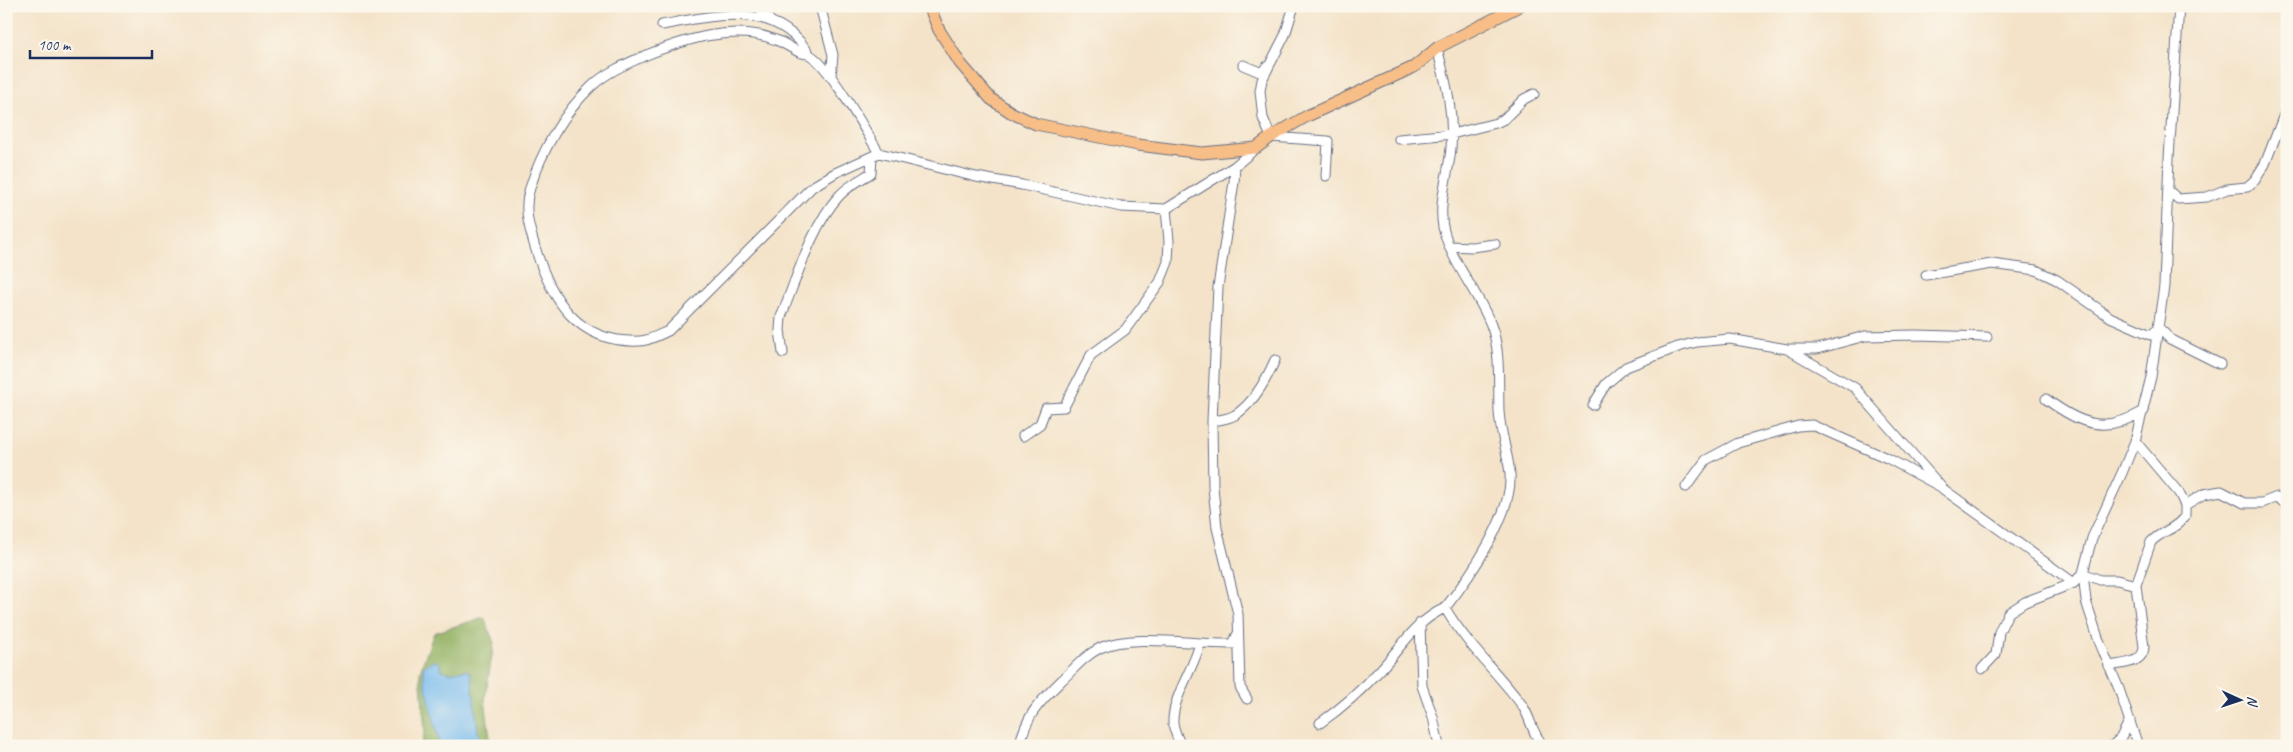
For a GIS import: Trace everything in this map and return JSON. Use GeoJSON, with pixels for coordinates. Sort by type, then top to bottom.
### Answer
{"type":"FeatureCollection","features":[{"type":"Feature","properties":{"kind":"main road"},"geometry":{"type":"LineString","coordinates":[[929,6],[939,30],[960,63],[991,99],[1012,114],[1036,124],[1138,145],[1202,153],[1256,148],[1270,137],[1352,94],[1414,67],[1437,48],[1519,6]]}},
{"type":"Feature","properties":{"kind":"street"},"geometry":{"type":"LineString","coordinates":[[758,6],[770,19],[796,36],[810,55],[831,76],[876,155],[871,173],[840,194],[822,220],[810,244],[782,317],[780,330],[783,353]]}},
{"type":"Feature","properties":{"kind":"street"},"geometry":{"type":"LineString","coordinates":[[820,6],[833,55],[831,76]]}},
{"type":"Feature","properties":{"kind":"street"},"geometry":{"type":"LineString","coordinates":[[1244,65],[1262,73],[1285,35],[1294,6]]}},
{"type":"Feature","properties":{"kind":"street"},"geometry":{"type":"LineString","coordinates":[[2138,746],[2086,601],[2084,573],[2092,538],[2135,441],[2144,411],[2159,328],[2166,254],[2168,190],[2180,6]]}},
{"type":"Feature","properties":{"kind":"street"},"geometry":{"type":"LineString","coordinates":[[662,25],[719,14],[739,14],[770,19]]}},
{"type":"Feature","properties":{"kind":"street"},"geometry":{"type":"LineString","coordinates":[[810,55],[802,53],[775,39],[745,34],[704,35],[669,46],[624,65],[594,84],[565,118],[542,159],[527,198],[528,222],[541,268],[562,307],[582,327],[612,339],[641,342],[668,331],[812,187],[835,173],[876,155],[1121,207],[1166,209],[1234,166],[1256,148]]}},
{"type":"Feature","properties":{"kind":"street"},"geometry":{"type":"LineString","coordinates":[[1320,723],[1350,701],[1368,684],[1420,624],[1445,608],[1458,592],[1484,553],[1498,521],[1510,484],[1510,474],[1500,427],[1496,340],[1482,303],[1449,246],[1443,225],[1443,203],[1452,134],[1452,105],[1437,48]]}},
{"type":"Feature","properties":{"kind":"street"},"geometry":{"type":"LineString","coordinates":[[1266,67],[1260,91],[1264,118],[1270,137],[1328,141],[1326,176]]}},
{"type":"Feature","properties":{"kind":"street"},"geometry":{"type":"LineString","coordinates":[[1399,139],[1452,134],[1496,123],[1504,119],[1524,99],[1534,94]]}},
{"type":"Feature","properties":{"kind":"street"},"geometry":{"type":"LineString","coordinates":[[2168,190],[2178,200],[2207,197],[2228,189],[2247,187],[2255,180],[2264,164],[2287,107]]}},
{"type":"Feature","properties":{"kind":"street"},"geometry":{"type":"LineString","coordinates":[[1234,166],[1234,182],[1218,287],[1212,421],[1217,528],[1238,614],[1238,672],[1240,687],[1247,700]]}},
{"type":"Feature","properties":{"kind":"street"},"geometry":{"type":"LineString","coordinates":[[1023,436],[1040,424],[1046,408],[1064,407],[1091,355],[1125,330],[1160,282],[1168,262],[1169,241],[1166,209]]}},
{"type":"Feature","properties":{"kind":"street"},"geometry":{"type":"LineString","coordinates":[[1449,246],[1472,247],[1495,244]]}},
{"type":"Feature","properties":{"kind":"street"},"geometry":{"type":"LineString","coordinates":[[1926,275],[1992,264],[2036,270],[2057,280],[2096,309],[2115,320],[2151,335],[2159,328]]}},
{"type":"Feature","properties":{"kind":"street"},"geometry":{"type":"LineString","coordinates":[[2159,328],[2170,339],[2220,364]]}},
{"type":"Feature","properties":{"kind":"street"},"geometry":{"type":"LineString","coordinates":[[1592,405],[1606,384],[1626,367],[1678,347],[1697,342],[1730,339],[1788,349],[1817,348],[1865,336],[1987,337]]}},
{"type":"Feature","properties":{"kind":"street"},"geometry":{"type":"LineString","coordinates":[[1788,349],[1855,388],[1944,488]]}},
{"type":"Feature","properties":{"kind":"street"},"geometry":{"type":"LineString","coordinates":[[1212,421],[1236,415],[1246,405],[1275,360]]}},
{"type":"Feature","properties":{"kind":"street"},"geometry":{"type":"LineString","coordinates":[[2046,399],[2059,409],[2088,424],[2125,422],[2144,411]]}},
{"type":"Feature","properties":{"kind":"street"},"geometry":{"type":"LineString","coordinates":[[1686,487],[1706,460],[1738,444],[1798,426],[1812,425],[1889,459],[1944,488],[2074,583]]}},
{"type":"Feature","properties":{"kind":"street"},"geometry":{"type":"LineString","coordinates":[[2109,666],[2138,660],[2144,655],[2136,585],[2151,542],[2182,519],[2185,505],[2173,483],[2158,470],[2135,441]]}},
{"type":"Feature","properties":{"kind":"street"},"geometry":{"type":"LineString","coordinates":[[2185,505],[2204,494],[2221,491],[2244,502],[2262,503],[2277,497],[2287,505]]}},
{"type":"Feature","properties":{"kind":"street"},"geometry":{"type":"LineString","coordinates":[[1982,669],[1996,654],[1999,632],[2008,613],[2025,602],[2074,583],[2084,573]]}},
{"type":"Feature","properties":{"kind":"street"},"geometry":{"type":"LineString","coordinates":[[2084,573],[2100,580],[2117,580],[2136,585]]}},
{"type":"Feature","properties":{"kind":"street"},"geometry":{"type":"LineString","coordinates":[[1445,608],[1466,640],[1524,708],[1536,741],[1544,746]]}},
{"type":"Feature","properties":{"kind":"street"},"geometry":{"type":"LineString","coordinates":[[1420,624],[1422,686],[1434,716],[1439,746]]}},
{"type":"Feature","properties":{"kind":"street"},"geometry":{"type":"LineString","coordinates":[[1019,746],[1027,723],[1039,702],[1080,661],[1101,648],[1142,641],[1233,644],[1238,634]]}},
{"type":"Feature","properties":{"kind":"street"},"geometry":{"type":"LineString","coordinates":[[1181,746],[1173,724],[1174,714],[1200,644]]}},
{"type":"Feature","properties":{"kind":"street"},"geometry":{"type":"LineString","coordinates":[[2112,746],[2120,739],[2130,720]]}},
{"type":"Feature","properties":{"kind":"green space"},"geometry":{"type":"Polygon","coordinates":[[[484,617],[494,643],[485,699],[491,746],[421,746],[425,731],[420,671],[434,633],[484,617]]]}},
{"type":"Feature","properties":{"kind":"water"},"geometry":{"type":"Polygon","coordinates":[[[436,661],[442,670],[449,673],[465,670],[471,673],[478,732],[482,746],[440,746],[423,668],[429,663],[436,661]]]}}]}
